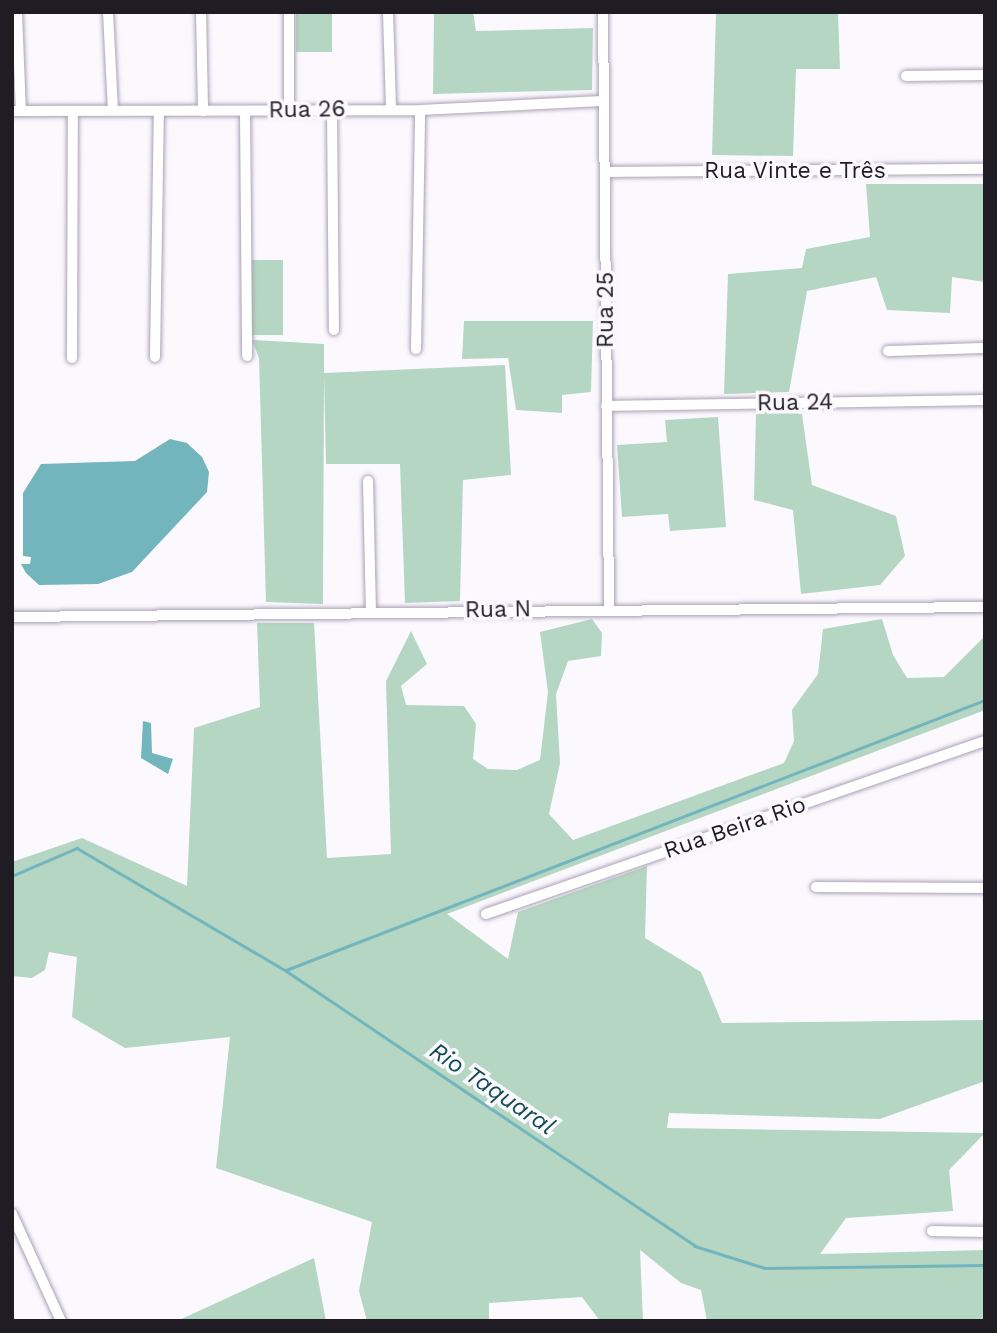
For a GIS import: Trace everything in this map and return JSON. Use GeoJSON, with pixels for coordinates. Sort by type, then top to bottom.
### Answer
{"type":"FeatureCollection","features":[{"type":"Feature","properties":{"kind":"street"},"geometry":{"type":"LineString","coordinates":[[108,12],[113,110]]}},
{"type":"Feature","properties":{"kind":"street"},"geometry":{"type":"LineString","coordinates":[[201,12],[203,111]]}},
{"type":"Feature","properties":{"kind":"street"},"geometry":{"type":"LineString","coordinates":[[289,12],[289,110]]}},
{"type":"Feature","properties":{"kind":"street"},"geometry":{"type":"LineString","coordinates":[[388,12],[391,108]]}},
{"type":"Feature","properties":{"kind":"street","name":"Rua 25"},"geometry":{"type":"LineString","coordinates":[[603,12],[609,608]]}},
{"type":"Feature","properties":{"kind":"street"},"geometry":{"type":"LineString","coordinates":[[17,13],[17,111]]}},
{"type":"Feature","properties":{"kind":"street"},"geometry":{"type":"LineString","coordinates":[[906,76],[985,75]]}},
{"type":"Feature","properties":{"kind":"street","name":"Rua 26"},"geometry":{"type":"LineString","coordinates":[[17,111],[420,110],[602,102]]}},
{"type":"Feature","properties":{"kind":"street"},"geometry":{"type":"LineString","coordinates":[[332,110],[334,330]]}},
{"type":"Feature","properties":{"kind":"street"},"geometry":{"type":"LineString","coordinates":[[416,349],[420,110]]}},
{"type":"Feature","properties":{"kind":"street"},"geometry":{"type":"LineString","coordinates":[[245,111],[247,356]]}},
{"type":"Feature","properties":{"kind":"street"},"geometry":{"type":"LineString","coordinates":[[72,358],[73,112]]}},
{"type":"Feature","properties":{"kind":"street"},"geometry":{"type":"LineString","coordinates":[[155,356],[159,112]]}},
{"type":"Feature","properties":{"kind":"street","name":"Rua Vinte e Três"},"geometry":{"type":"LineString","coordinates":[[605,172],[985,169]]}},
{"type":"Feature","properties":{"kind":"street"},"geometry":{"type":"LineString","coordinates":[[888,351],[985,348]]}},
{"type":"Feature","properties":{"kind":"street","name":"Rua 24"},"geometry":{"type":"LineString","coordinates":[[606,406],[985,400]]}},
{"type":"Feature","properties":{"kind":"street"},"geometry":{"type":"LineString","coordinates":[[368,481],[371,613]]}},
{"type":"Feature","properties":{"kind":"street","name":"Rua N"},"geometry":{"type":"LineString","coordinates":[[12,617],[609,608],[985,607]]}},
{"type":"Feature","properties":{"kind":"street","name":"Rua Beira Rio"},"geometry":{"type":"LineString","coordinates":[[486,914],[985,741]]}},
{"type":"Feature","properties":{"kind":"street"},"geometry":{"type":"LineString","coordinates":[[816,887],[985,888]]}},
{"type":"Feature","properties":{"kind":"street"},"geometry":{"type":"LineString","coordinates":[[12,1214],[61,1321]]}},
{"type":"Feature","properties":{"kind":"street"},"geometry":{"type":"LineString","coordinates":[[932,1231],[985,1232]]}},
{"type":"Feature","properties":{"kind":"green space"},"geometry":{"type":"Polygon","coordinates":[[[296,12],[332,12],[332,52],[296,52],[296,12]]]}},
{"type":"Feature","properties":{"kind":"green space"},"geometry":{"type":"Polygon","coordinates":[[[434,12],[473,12],[476,31],[593,28],[592,90],[433,94],[434,12]]]}},
{"type":"Feature","properties":{"kind":"green space"},"geometry":{"type":"Polygon","coordinates":[[[716,12],[838,12],[840,69],[796,69],[793,156],[712,155],[716,12]]]}},
{"type":"Feature","properties":{"kind":"green space"},"geometry":{"type":"Polygon","coordinates":[[[866,184],[985,184],[985,282],[952,277],[950,313],[887,310],[876,277],[807,291],[789,392],[724,394],[728,274],[802,268],[806,249],[870,237],[866,184]]]}},
{"type":"Feature","properties":{"kind":"green space"},"geometry":{"type":"Polygon","coordinates":[[[251,260],[283,260],[283,335],[251,335],[251,260]]]}},
{"type":"Feature","properties":{"kind":"green space"},"geometry":{"type":"Polygon","coordinates":[[[464,321],[593,321],[591,392],[562,395],[562,413],[516,410],[508,358],[462,359],[464,321]]]}},
{"type":"Feature","properties":{"kind":"green space"},"geometry":{"type":"Polygon","coordinates":[[[252,340],[324,344],[324,373],[505,365],[511,475],[463,480],[460,601],[405,603],[400,464],[326,464],[324,374],[323,604],[266,602],[259,358],[252,340]]]}},
{"type":"Feature","properties":{"kind":"green space"},"geometry":{"type":"Polygon","coordinates":[[[756,411],[802,414],[812,485],[896,516],[905,556],[880,585],[801,594],[793,510],[754,500],[756,411]]]}},
{"type":"Feature","properties":{"kind":"green space"},"geometry":{"type":"Polygon","coordinates":[[[718,417],[726,527],[670,531],[668,514],[622,517],[617,445],[667,442],[665,420],[718,417]]]}},
{"type":"Feature","properties":{"kind":"green space"},"geometry":{"type":"Polygon","coordinates":[[[592,619],[602,633],[601,656],[568,661],[556,694],[560,763],[549,814],[573,840],[784,763],[794,741],[792,710],[818,674],[823,629],[882,619],[893,655],[907,678],[944,677],[985,636],[985,710],[447,914],[508,959],[518,912],[647,866],[645,938],[701,972],[722,1023],[985,1020],[985,1081],[880,1119],[669,1113],[667,1128],[985,1133],[949,1170],[953,1211],[846,1218],[820,1254],[985,1250],[985,1321],[707,1321],[701,1290],[681,1283],[640,1250],[643,1321],[600,1321],[582,1297],[489,1303],[489,1321],[367,1321],[359,1291],[372,1222],[216,1168],[230,1037],[125,1048],[72,1017],[77,957],[49,952],[45,970],[32,978],[12,976],[12,862],[82,838],[187,886],[194,728],[260,707],[257,623],[314,623],[327,858],[391,854],[386,681],[411,631],[427,664],[401,686],[406,705],[464,706],[476,724],[473,759],[488,769],[517,770],[540,760],[548,692],[540,632],[592,619]]]}},
{"type":"Feature","properties":{"kind":"green space"},"geometry":{"type":"Polygon","coordinates":[[[314,1258],[326,1321],[177,1321],[314,1258]]]}},
{"type":"Feature","properties":{"kind":"water"},"geometry":{"type":"Polygon","coordinates":[[[170,439],[187,443],[202,457],[209,472],[207,492],[132,572],[98,584],[39,585],[26,573],[21,564],[30,564],[31,557],[23,556],[23,493],[41,464],[135,461],[170,439]]]}},
{"type":"Feature","properties":{"kind":"water"},"geometry":{"type":"Polygon","coordinates":[[[143,721],[151,723],[152,753],[173,759],[168,774],[141,758],[143,721]]]}},
{"type":"Feature","properties":{"kind":"waterway"},"geometry":{"type":"LineString","coordinates":[[286,970],[985,700]]}},
{"type":"Feature","properties":{"kind":"waterway","name":"Rio Taquaral"},"geometry":{"type":"LineString","coordinates":[[12,876],[77,848],[285,970],[695,1246],[765,1268],[985,1265]]}}]}
